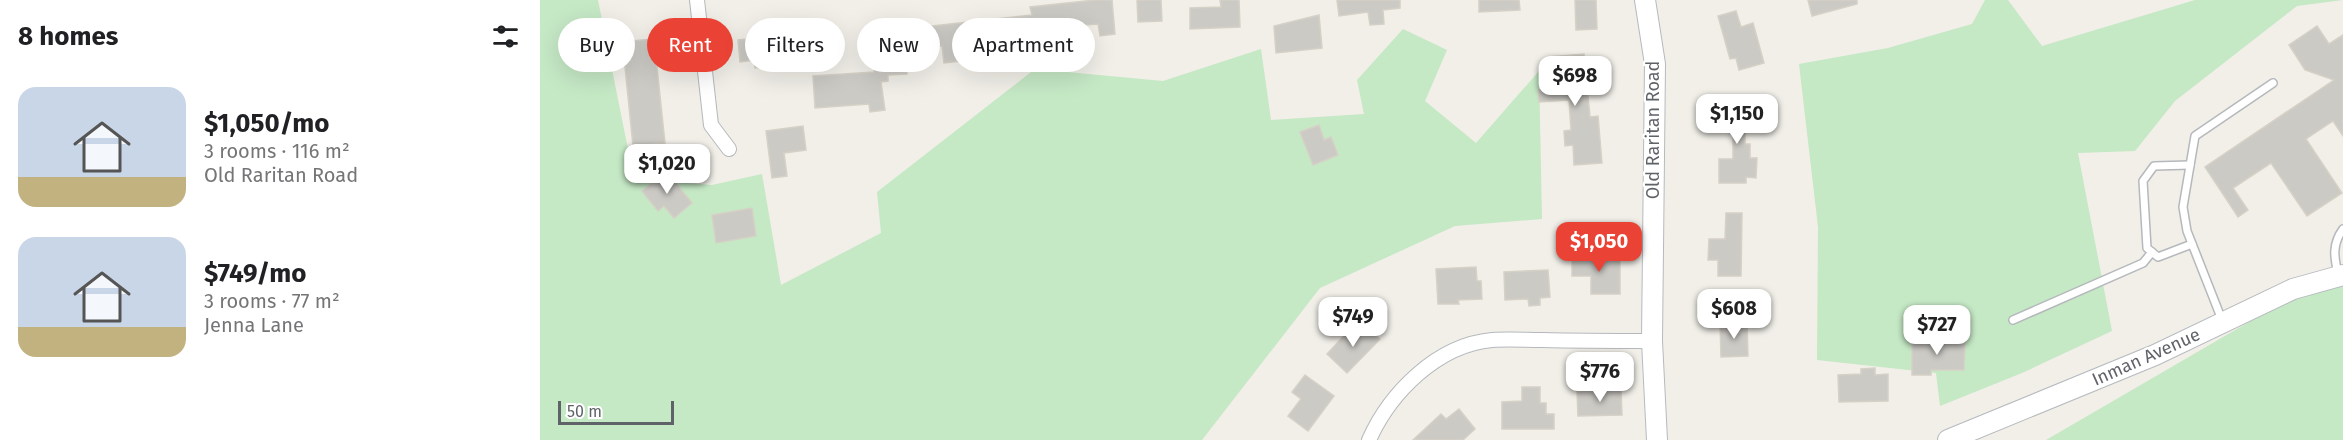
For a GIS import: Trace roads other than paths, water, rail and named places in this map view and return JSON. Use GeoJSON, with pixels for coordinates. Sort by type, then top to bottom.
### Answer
{"type":"FeatureCollection","features":[{"type":"Feature","properties":{"kind":"street"},"geometry":{"type":"LineString","coordinates":[[697,0],[711,125],[729,149]]}},
{"type":"Feature","properties":{"kind":"street","name":"Old Raritan Road"},"geometry":{"type":"LineString","coordinates":[[1645,0],[1655,64],[1652,341],[1657,440]]}},
{"type":"Feature","properties":{"kind":"street","name":"Inman Avenue"},"geometry":{"type":"LineString","coordinates":[[1948,440],[2155,355],[2293,289],[2341,276]]}},
{"type":"Feature","properties":{"kind":"street"},"geometry":{"type":"LineString","coordinates":[[1369,440],[1384,412],[1406,385],[1433,363],[1464,348],[1490,340],[1652,341]]}},
{"type":"Feature","properties":{"kind":"lane"},"geometry":{"type":"LineString","coordinates":[[2223,322],[2187,231],[2183,207],[2195,136],[2273,83]]}},
{"type":"Feature","properties":{"kind":"lane"},"geometry":{"type":"LineString","coordinates":[[2190,165],[2154,166],[2143,181],[2147,248],[2158,258],[2192,244]]}},
{"type":"Feature","properties":{"kind":"lane"},"geometry":{"type":"LineString","coordinates":[[2341,276],[2334,254],[2343,229]]}},
{"type":"Feature","properties":{"kind":"lane"},"geometry":{"type":"LineString","coordinates":[[2013,320],[2143,263],[2152,252]]}}]}
